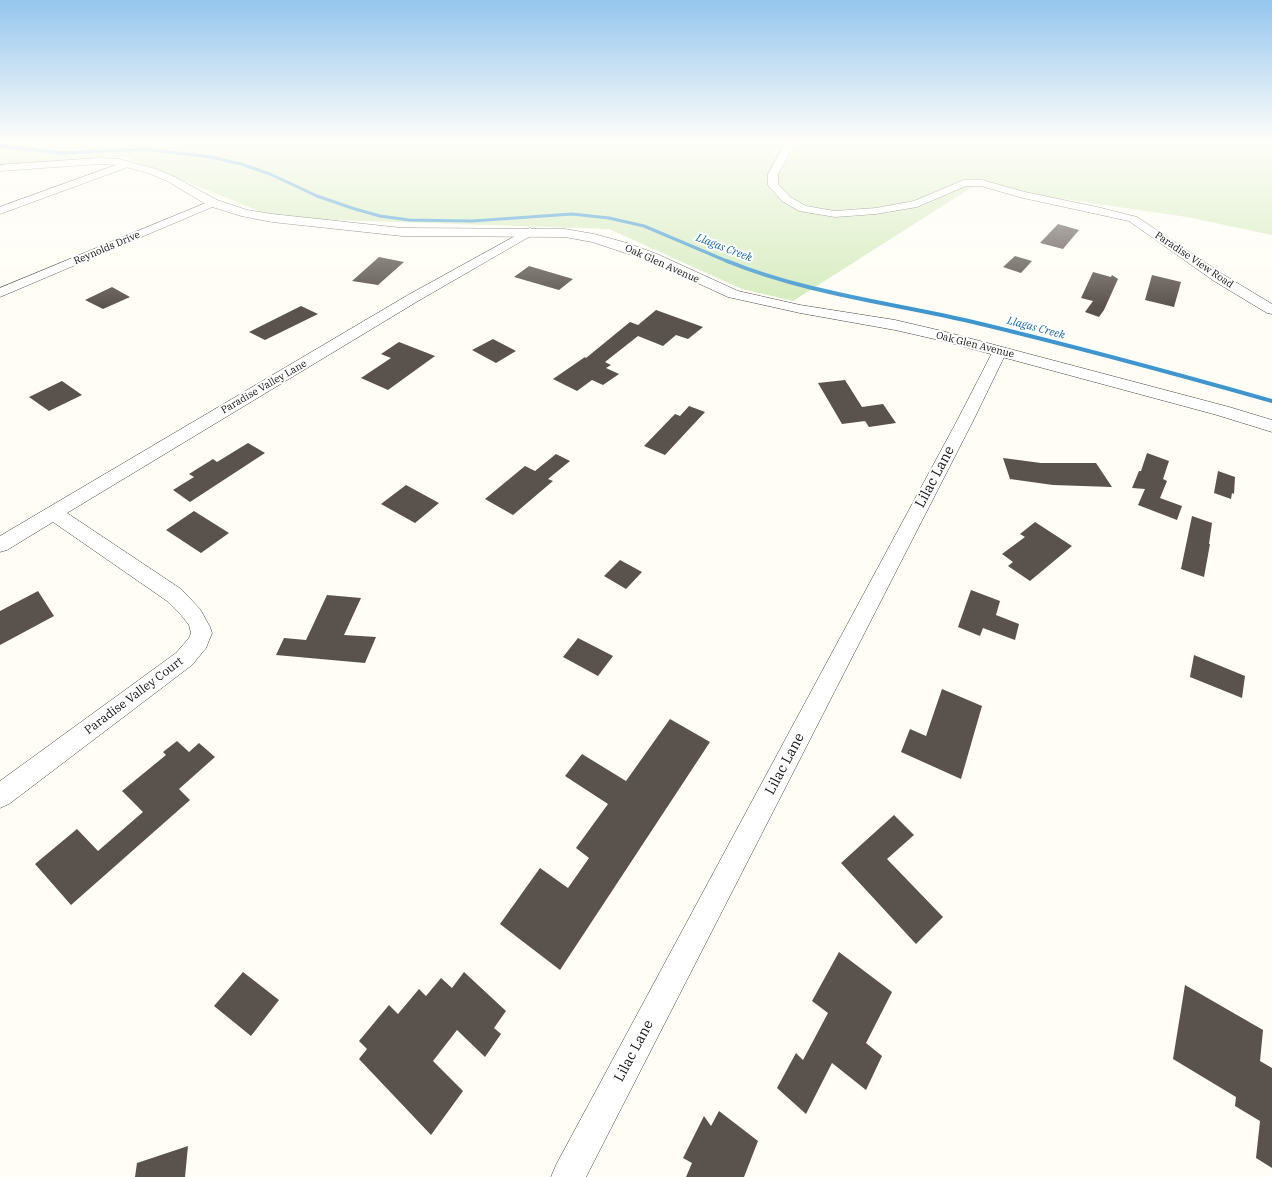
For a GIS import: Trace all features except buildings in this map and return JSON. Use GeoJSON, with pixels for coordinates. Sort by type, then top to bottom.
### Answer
{"type":"FeatureCollection","features":[{"type":"Feature","properties":{"kind":"street"},"geometry":{"type":"LineString","coordinates":[[0,211],[39,197]]}},
{"type":"Feature","properties":{"kind":"street","name":"Oak Glen Avenue"},"geometry":{"type":"LineString","coordinates":[[202,197],[213,203],[245,213],[272,218],[402,232],[565,233],[594,238],[652,257],[733,294],[895,325],[1223,410],[1272,426]]}},
{"type":"Feature","properties":{"kind":"street","name":"Paradise View Road"},"geometry":{"type":"LineString","coordinates":[[784,197],[803,209],[835,214],[876,211],[917,204],[933,197]]}},
{"type":"Feature","properties":{"kind":"street","name":"Paradise View Road"},"geometry":{"type":"LineString","coordinates":[[1033,197],[1133,219],[1218,278],[1272,310]]}},
{"type":"Feature","properties":{"kind":"street","name":"Reynolds Drive"},"geometry":{"type":"LineString","coordinates":[[0,293],[213,203]]}},
{"type":"Feature","properties":{"kind":"street","name":"Paradise Valley Lane"},"geometry":{"type":"LineString","coordinates":[[0,545],[413,298],[530,232]]}},
{"type":"Feature","properties":{"kind":"street","name":"Lilac Lane"},"geometry":{"type":"LineString","coordinates":[[568,1177],[966,419],[1000,351]]}},
{"type":"Feature","properties":{"kind":"street","name":"Paradise Valley Court"},"geometry":{"type":"LineString","coordinates":[[0,796],[184,659],[200,639],[200,626],[190,612],[174,595],[54,513]]}},
{"type":"Feature","properties":{"kind":"green space"},"geometry":{"type":"Polygon","coordinates":[[[224,197],[957,197],[793,301],[742,289],[609,229],[276,218],[224,197]]]}},
{"type":"Feature","properties":{"kind":"green space"},"geometry":{"type":"Polygon","coordinates":[[[1049,197],[1272,197],[1272,235],[1187,217],[1049,197]]]}},
{"type":"Feature","properties":{"kind":"waterway","name":"Llagas Creek"},"geometry":{"type":"LineString","coordinates":[[320,197],[380,216],[409,220],[472,221],[572,214],[609,218],[644,226],[729,262]]}},
{"type":"Feature","properties":{"kind":"waterway","name":"Llagas Creek"},"geometry":{"type":"LineString","coordinates":[[727,261],[757,272],[817,289],[1010,331],[1272,401]]}}]}
